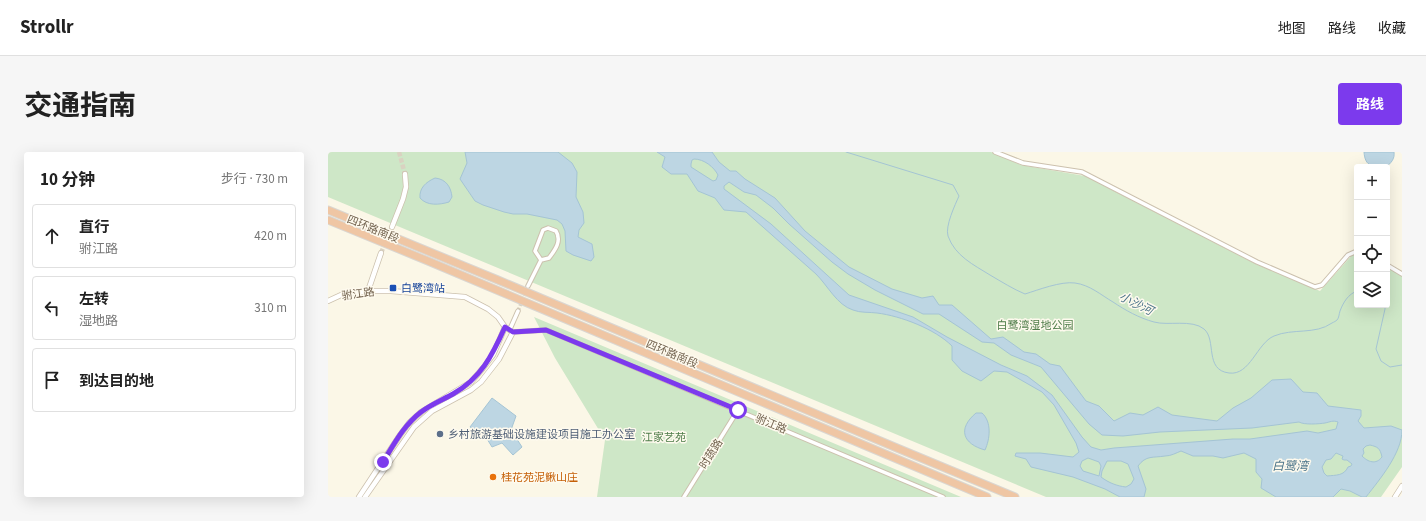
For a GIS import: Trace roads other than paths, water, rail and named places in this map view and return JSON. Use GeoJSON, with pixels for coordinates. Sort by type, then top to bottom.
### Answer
{"type":"FeatureCollection","features":[{"type":"Feature","properties":{"kind":"highway"},"geometry":{"type":"LineString","coordinates":[[328,205],[382,232]]}},
{"type":"Feature","properties":{"kind":"highway","name":"四环路南段"},"geometry":{"type":"LineString","coordinates":[[328,210],[1015,497]]}},
{"type":"Feature","properties":{"kind":"highway","name":"四环路南段"},"geometry":{"type":"LineString","coordinates":[[328,222],[378,241],[987,497]]}},
{"type":"Feature","properties":{"kind":"street"},"geometry":{"type":"LineString","coordinates":[[995,152],[1023,163],[1082,172],[1257,262],[1315,287],[1322,285],[1348,255],[1354,253]]}},
{"type":"Feature","properties":{"kind":"street"},"geometry":{"type":"LineString","coordinates":[[392,227],[406,187],[405,174]]}},
{"type":"Feature","properties":{"kind":"street"},"geometry":{"type":"LineString","coordinates":[[548,228],[556,231],[559,236],[558,245],[550,258],[540,260],[535,251],[543,230],[548,228]]}},
{"type":"Feature","properties":{"kind":"street"},"geometry":{"type":"LineString","coordinates":[[368,291],[381,253]]}},
{"type":"Feature","properties":{"kind":"street"},"geometry":{"type":"LineString","coordinates":[[528,286],[540,260]]}},
{"type":"Feature","properties":{"kind":"street"},"geometry":{"type":"LineString","coordinates":[[1390,267],[1402,274]]}},
{"type":"Feature","properties":{"kind":"street","name":"驸江路"},"geometry":{"type":"LineString","coordinates":[[328,301],[341,295],[368,291],[391,291],[465,297],[488,309],[509,329],[546,330],[943,497]]}},
{"type":"Feature","properties":{"kind":"street"},"geometry":{"type":"LineString","coordinates":[[359,497],[409,423],[421,412],[471,382],[483,368],[509,329],[518,311]]}},
{"type":"Feature","properties":{"kind":"street"},"geometry":{"type":"LineString","coordinates":[[365,497],[414,427],[432,411],[471,390],[480,382],[499,359],[509,329]]}},
{"type":"Feature","properties":{"kind":"street","name":"时蔬路"},"geometry":{"type":"LineString","coordinates":[[684,497],[738,410]]}},
{"type":"Feature","properties":{"kind":"street"},"geometry":{"type":"LineString","coordinates":[[1395,497],[1402,486]]}},
{"type":"Feature","properties":{"kind":"water"},"geometry":{"type":"Polygon","coordinates":[[[465,152],[558,152],[572,163],[577,172],[576,197],[583,212],[584,223],[579,230],[578,237],[592,244],[594,257],[591,261],[566,251],[565,231],[562,224],[557,220],[527,214],[513,214],[504,212],[475,201],[460,179],[467,163],[465,152]]]}},
{"type":"Feature","properties":{"kind":"water","name":"白鹭湾"},"geometry":{"type":"Polygon","coordinates":[[[657,152],[712,152],[719,162],[730,171],[736,171],[745,179],[775,198],[805,231],[849,267],[892,289],[922,298],[933,296],[939,305],[952,305],[991,339],[1003,337],[1024,352],[1036,354],[1050,364],[1060,366],[1086,401],[1099,406],[1114,421],[1130,413],[1143,415],[1158,407],[1172,415],[1217,421],[1233,408],[1251,398],[1272,380],[1291,379],[1303,392],[1317,393],[1328,406],[1361,410],[1361,416],[1358,421],[1364,428],[1391,426],[1402,430],[1398,448],[1378,482],[1366,497],[1362,497],[1350,491],[1341,489],[1333,497],[1276,497],[1261,488],[1262,479],[1256,472],[1256,459],[1244,453],[1223,458],[1213,456],[1193,456],[1181,451],[1169,456],[1153,457],[1144,460],[1138,466],[1146,489],[1144,497],[1120,497],[1105,489],[1073,477],[1031,467],[1026,459],[1015,456],[1016,453],[1040,453],[1073,457],[1079,452],[1076,443],[1054,405],[1042,392],[1007,372],[994,371],[981,381],[962,371],[952,360],[952,346],[927,329],[896,317],[877,313],[859,312],[847,308],[837,300],[816,274],[746,212],[724,210],[715,198],[698,191],[687,174],[671,174],[662,167],[665,157],[657,152]],[[698,159],[692,160],[691,167],[713,181],[716,180],[718,175],[711,166],[698,159]],[[729,182],[724,186],[724,189],[771,224],[849,295],[913,317],[947,337],[1001,365],[1027,376],[1052,395],[1082,437],[1091,447],[1101,450],[1233,439],[1250,439],[1307,431],[1318,433],[1336,429],[1338,422],[1333,421],[1312,424],[1304,424],[1299,422],[1252,428],[1160,432],[1123,436],[1102,435],[1089,424],[1041,367],[1011,355],[994,343],[982,342],[939,314],[923,314],[875,290],[848,274],[832,262],[773,208],[756,195],[744,192],[729,182]],[[1366,446],[1363,449],[1364,453],[1362,456],[1369,461],[1375,462],[1380,460],[1382,457],[1378,448],[1375,446],[1366,446]],[[1336,453],[1331,459],[1326,460],[1322,467],[1327,476],[1342,474],[1352,464],[1347,460],[1342,459],[1343,456],[1336,453]],[[1088,458],[1082,461],[1080,466],[1083,471],[1099,476],[1101,466],[1099,462],[1088,458]],[[1107,461],[1101,477],[1113,484],[1126,487],[1131,484],[1134,479],[1128,464],[1121,461],[1107,461]]]}},
{"type":"Feature","properties":{"kind":"water"},"geometry":{"type":"Polygon","coordinates":[[[1364,152],[1394,152],[1394,157],[1390,164],[1369,164],[1364,152]]]}},
{"type":"Feature","properties":{"kind":"water"},"geometry":{"type":"Polygon","coordinates":[[[435,178],[442,180],[449,187],[452,197],[449,202],[430,204],[420,198],[422,188],[429,181],[435,178]]]}},
{"type":"Feature","properties":{"kind":"water"},"geometry":{"type":"Polygon","coordinates":[[[492,398],[516,416],[511,430],[522,447],[513,455],[502,443],[492,447],[484,434],[470,427],[492,398]]]}},
{"type":"Feature","properties":{"kind":"water"},"geometry":{"type":"Polygon","coordinates":[[[976,413],[982,413],[989,426],[989,436],[985,450],[972,444],[967,440],[965,435],[966,425],[976,413]]]}},
{"type":"Feature","properties":{"kind":"waterway","name":"小沙河"},"geometry":{"type":"LineString","coordinates":[[846,152],[953,185],[959,196],[951,216],[947,232],[951,243],[966,259],[1003,283],[1025,294],[1063,283],[1080,284],[1095,291],[1132,314],[1148,320],[1160,323],[1187,323],[1199,326],[1208,334],[1214,361],[1216,366],[1221,371],[1236,373],[1248,364],[1263,345],[1274,336],[1289,332],[1318,329],[1336,321],[1346,299],[1354,292]]}},
{"type":"Feature","properties":{"kind":"waterway","name":"小沙河"},"geometry":{"type":"LineString","coordinates":[[1385,308],[1376,349],[1381,361],[1390,367],[1402,365]]}},
{"type":"Feature","properties":{"kind":"tunnel"},"geometry":{"type":"LineString","coordinates":[[399,152],[405,174]]}},
{"type":"Feature","properties":{"kind":"tunnel"},"geometry":{"type":"LineString","coordinates":[[381,253],[392,227]]}},
{"type":"Feature","properties":{"kind":"tunnel"},"geometry":{"type":"LineString","coordinates":[[518,311],[528,286]]}},
{"type":"Feature","properties":{"kind":"place","name":"白鹭湾站"},"geometry":{"type":"Point","coordinates":[393,288]}},
{"type":"Feature","properties":{"kind":"place","name":"乡村旅游基础设施建设项目施工办公室"},"geometry":{"type":"Point","coordinates":[440,434]}},
{"type":"Feature","properties":{"kind":"place","name":"桂花苑泥鳅山庄"},"geometry":{"type":"Point","coordinates":[493,477]}},
{"type":"Feature","properties":{"kind":"park label","name":"白鹭湾湿地公园"},"geometry":{"type":"Point","coordinates":[1035,325]}},
{"type":"Feature","properties":{"kind":"park label","name":"江家艺苑"},"geometry":{"type":"Point","coordinates":[664,437]}}]}
